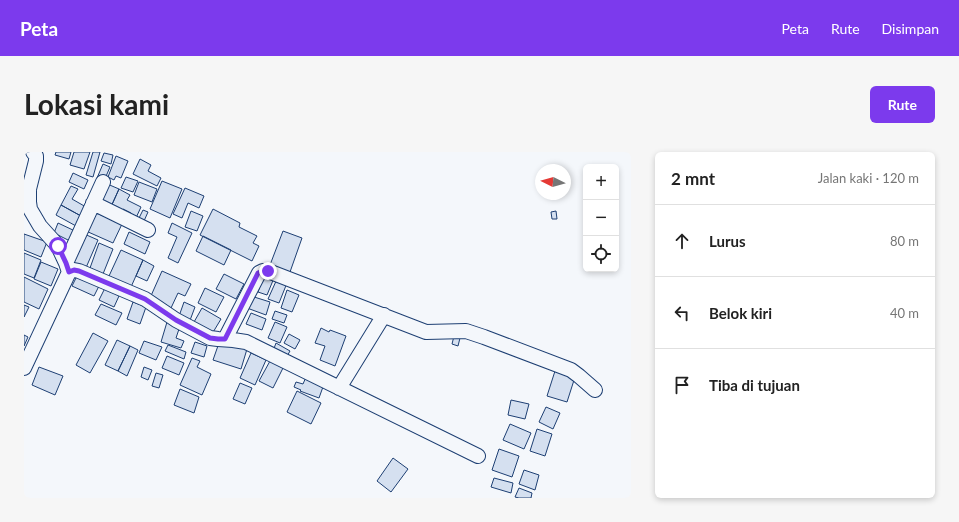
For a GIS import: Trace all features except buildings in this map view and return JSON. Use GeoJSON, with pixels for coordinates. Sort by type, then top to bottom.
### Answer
{"type":"FeatureCollection","features":[{"type":"Feature","properties":{"kind":"street"},"geometry":{"type":"LineString","coordinates":[[33,152],[36,156],[36,161],[29,189],[30,209],[40,226],[58,246],[68,268],[79,271],[145,299],[176,320],[210,338],[246,342],[478,456]]}},
{"type":"Feature","properties":{"kind":"street"},"geometry":{"type":"LineString","coordinates":[[24,368],[68,268],[103,182]]}},
{"type":"Feature","properties":{"kind":"street"},"geometry":{"type":"LineString","coordinates":[[94,203],[148,230]]}},
{"type":"Feature","properties":{"kind":"street"},"geometry":{"type":"LineString","coordinates":[[225,339],[258,273],[263,271],[275,273],[426,332],[466,331],[484,337],[571,370],[595,390]]}},
{"type":"Feature","properties":{"kind":"street"},"geometry":{"type":"LineString","coordinates":[[340,388],[384,315]]}},
{"type":"Feature","properties":{"kind":"route"},"geometry":{"type":"LineString","coordinates":[[58,246],[69,272],[74,270],[79,271],[145,299],[176,320],[210,338],[218,339],[225,339],[258,273],[268,271]]}}]}
